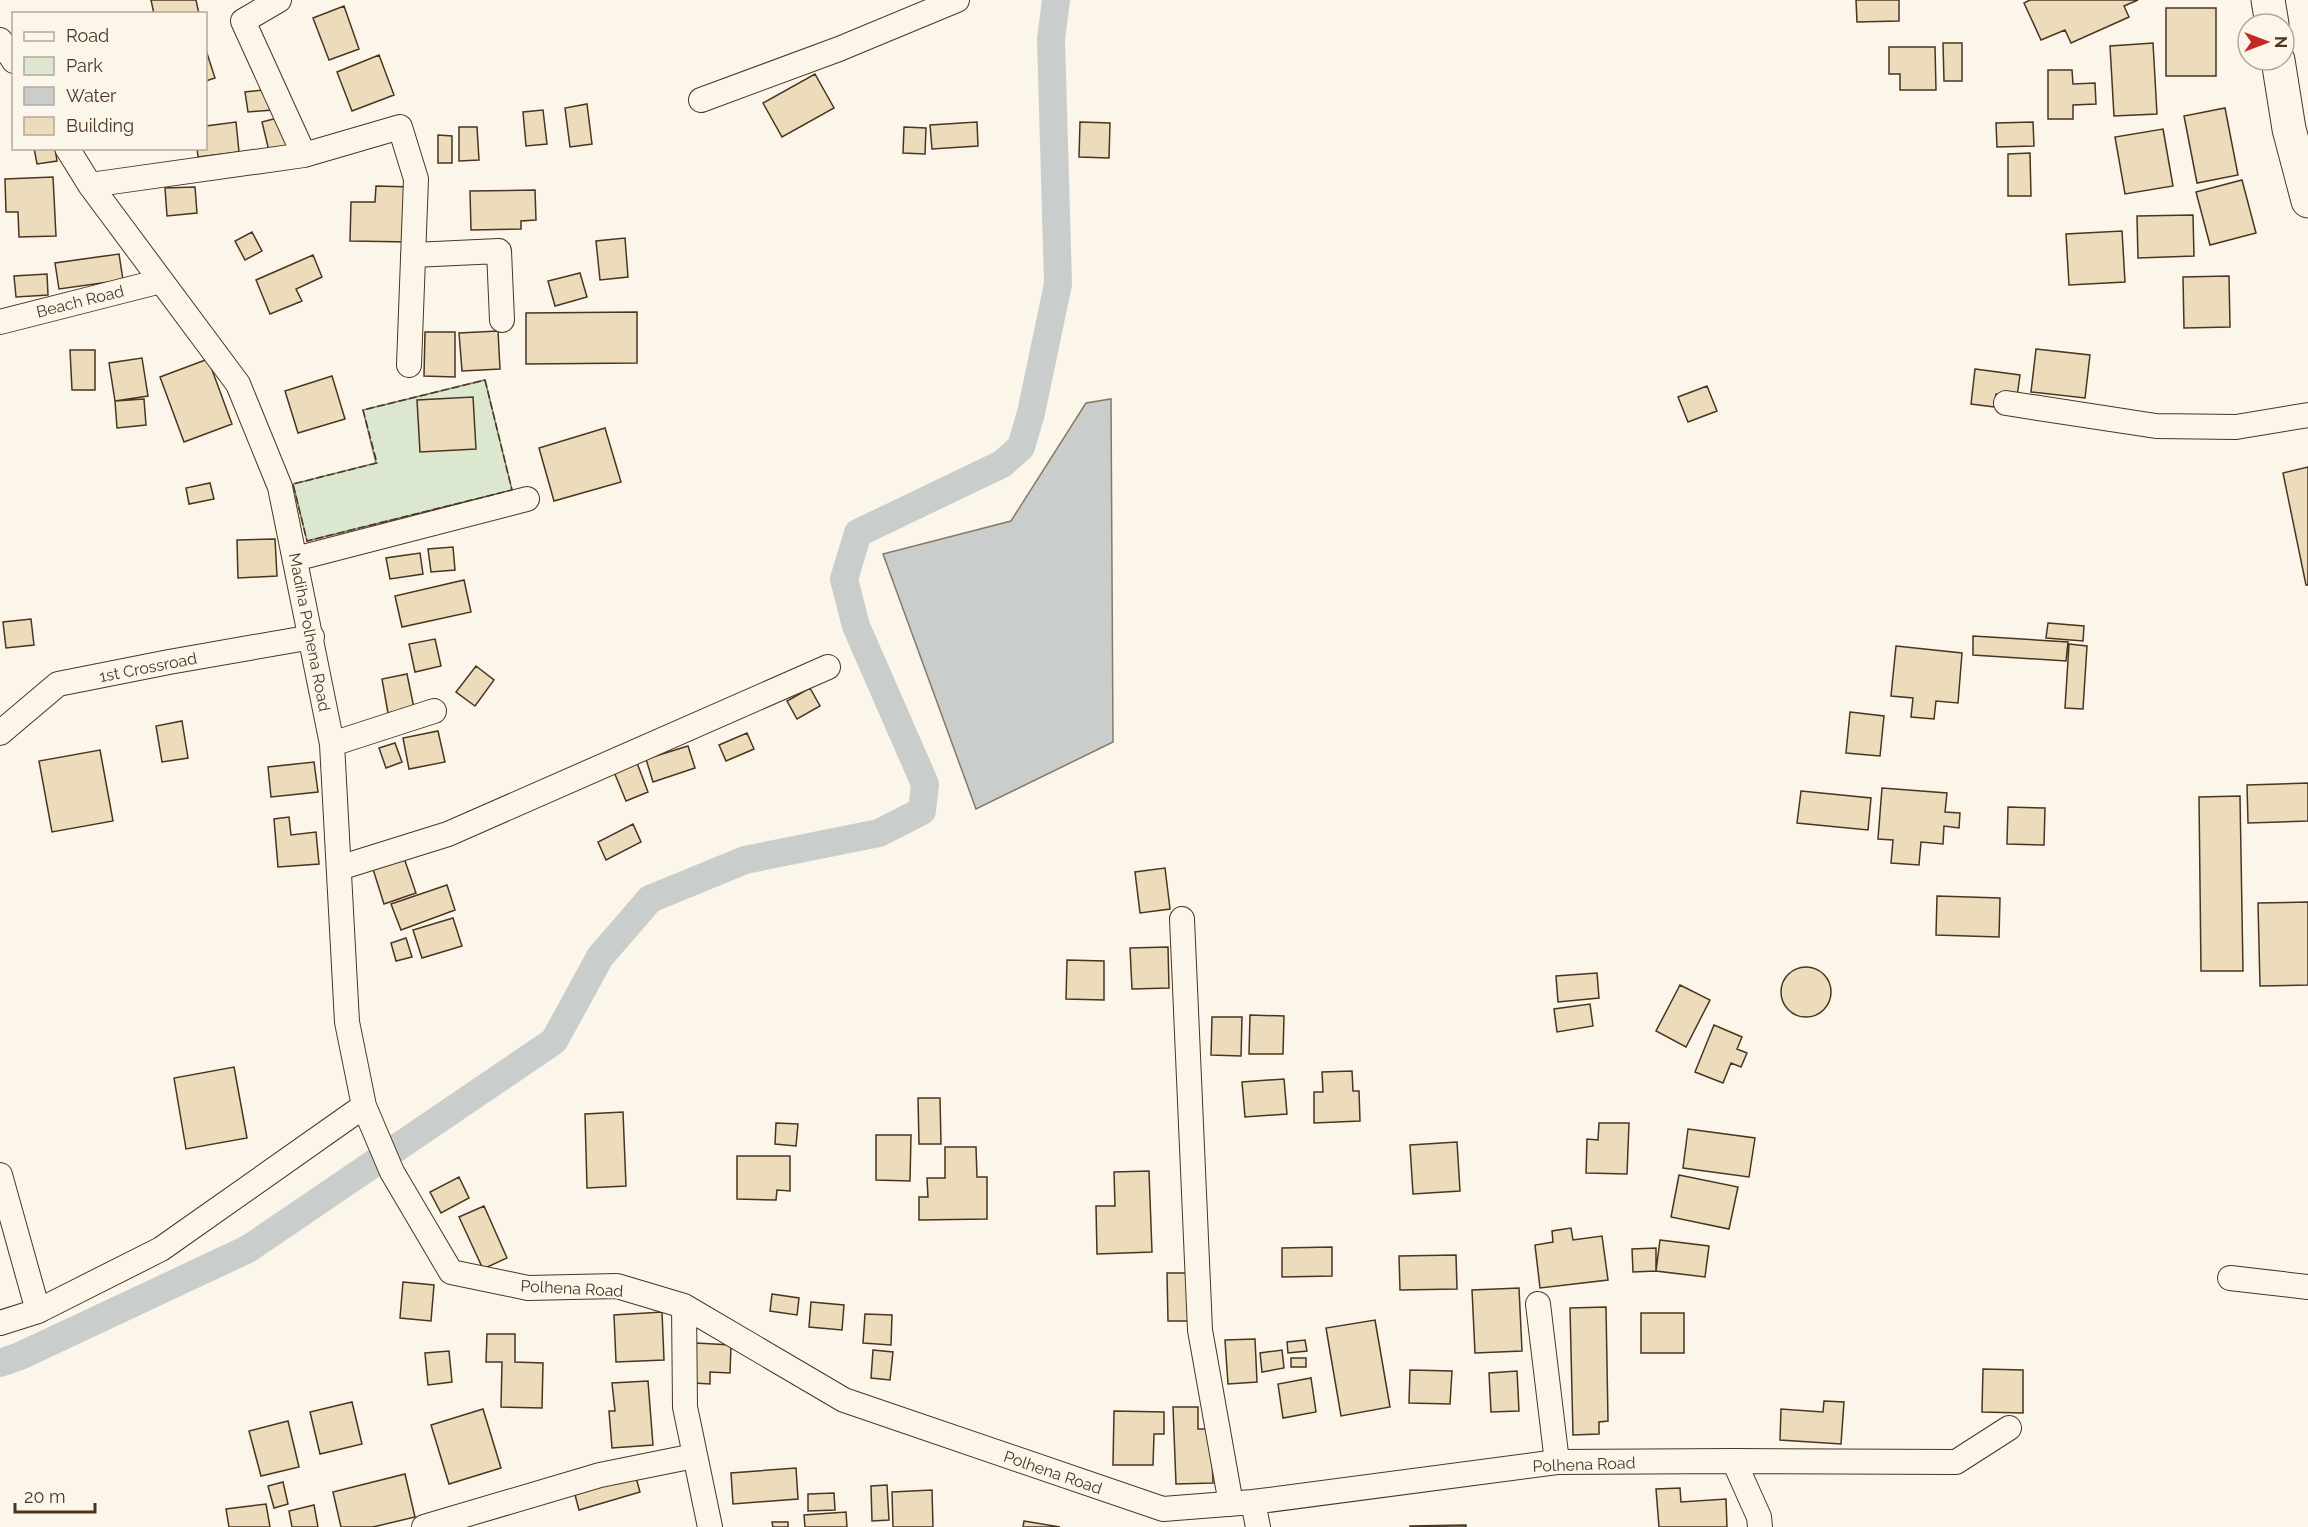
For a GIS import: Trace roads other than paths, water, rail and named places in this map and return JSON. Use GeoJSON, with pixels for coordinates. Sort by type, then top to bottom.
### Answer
{"type":"FeatureCollection","features":[{"type":"Feature","properties":{"kind":"highway"},"geometry":{"type":"LineString","coordinates":[[2280,72],[2289,129],[2308,201]]}},
{"type":"Feature","properties":{"kind":"street"},"geometry":{"type":"LineString","coordinates":[[279,0],[243,21],[304,155]]}},
{"type":"Feature","properties":{"kind":"street"},"geometry":{"type":"LineString","coordinates":[[701,100],[839,49],[957,0]]}},
{"type":"Feature","properties":{"kind":"street"},"geometry":{"type":"LineString","coordinates":[[0,39],[12,58]]}},
{"type":"Feature","properties":{"kind":"street"},"geometry":{"type":"LineString","coordinates":[[90,185],[304,155],[400,127],[416,179],[410,365]]}},
{"type":"Feature","properties":{"kind":"street","name":"Madiha Polhena Road"},"geometry":{"type":"LineString","coordinates":[[68,150],[90,185],[238,384],[280,487],[332,744],[347,1022],[364,1106],[392,1172]]}},
{"type":"Feature","properties":{"kind":"street"},"geometry":{"type":"LineString","coordinates":[[413,255],[499,251],[501,320]]}},
{"type":"Feature","properties":{"kind":"street","name":"Beach Road"},"geometry":{"type":"LineString","coordinates":[[0,322],[161,281]]}},
{"type":"Feature","properties":{"kind":"street"},"geometry":{"type":"LineString","coordinates":[[2006,403],[2156,426],[2236,427],[2308,415]]}},
{"type":"Feature","properties":{"kind":"street"},"geometry":{"type":"LineString","coordinates":[[296,559],[527,499]]}},
{"type":"Feature","properties":{"kind":"street","name":"1st Crossroad"},"geometry":{"type":"LineString","coordinates":[[0,733],[58,684],[312,637]]}},
{"type":"Feature","properties":{"kind":"street"},"geometry":{"type":"LineString","coordinates":[[339,868],[448,834],[828,667]]}},
{"type":"Feature","properties":{"kind":"street"},"geometry":{"type":"LineString","coordinates":[[332,744],[434,711]]}},
{"type":"Feature","properties":{"kind":"street"},"geometry":{"type":"LineString","coordinates":[[1182,919],[1200,1330],[1242,1503],[1258,1527]]}},
{"type":"Feature","properties":{"kind":"street"},"geometry":{"type":"LineString","coordinates":[[0,1323],[39,1311],[161,1249],[364,1106]]}},
{"type":"Feature","properties":{"kind":"street","name":"Polhena Road"},"geometry":{"type":"LineString","coordinates":[[392,1172],[451,1272],[528,1288],[617,1286],[684,1306],[844,1400],[1163,1509],[1242,1503],[1557,1462],[1956,1462],[2009,1428]]}},
{"type":"Feature","properties":{"kind":"street"},"geometry":{"type":"LineString","coordinates":[[0,1175],[39,1311]]}},
{"type":"Feature","properties":{"kind":"street"},"geometry":{"type":"LineString","coordinates":[[2230,1278],[2308,1287]]}},
{"type":"Feature","properties":{"kind":"street"},"geometry":{"type":"LineString","coordinates":[[1538,1304],[1557,1462]]}},
{"type":"Feature","properties":{"kind":"street"},"geometry":{"type":"LineString","coordinates":[[684,1306],[685,1407],[710,1527]]}},
{"type":"Feature","properties":{"kind":"street"},"geometry":{"type":"LineString","coordinates":[[424,1527],[600,1475],[694,1456]]}},
{"type":"Feature","properties":{"kind":"street"},"geometry":{"type":"LineString","coordinates":[[1734,1461],[1760,1517],[1760,1527]]}},
{"type":"Feature","properties":{"kind":"water"},"geometry":{"type":"Polygon","coordinates":[[[1111,399],[1113,742],[976,809],[883,554],[1011,521],[1086,403],[1111,399]]]}},
{"type":"Feature","properties":{"kind":"waterway"},"geometry":{"type":"LineString","coordinates":[[0,1363],[20,1356],[248,1249],[554,1041],[600,957],[650,899],[745,860],[879,833],[922,811],[925,784],[856,626],[844,579],[858,533],[1002,464],[1021,447],[1031,413],[1058,284],[1051,39],[1056,0]]}}]}
